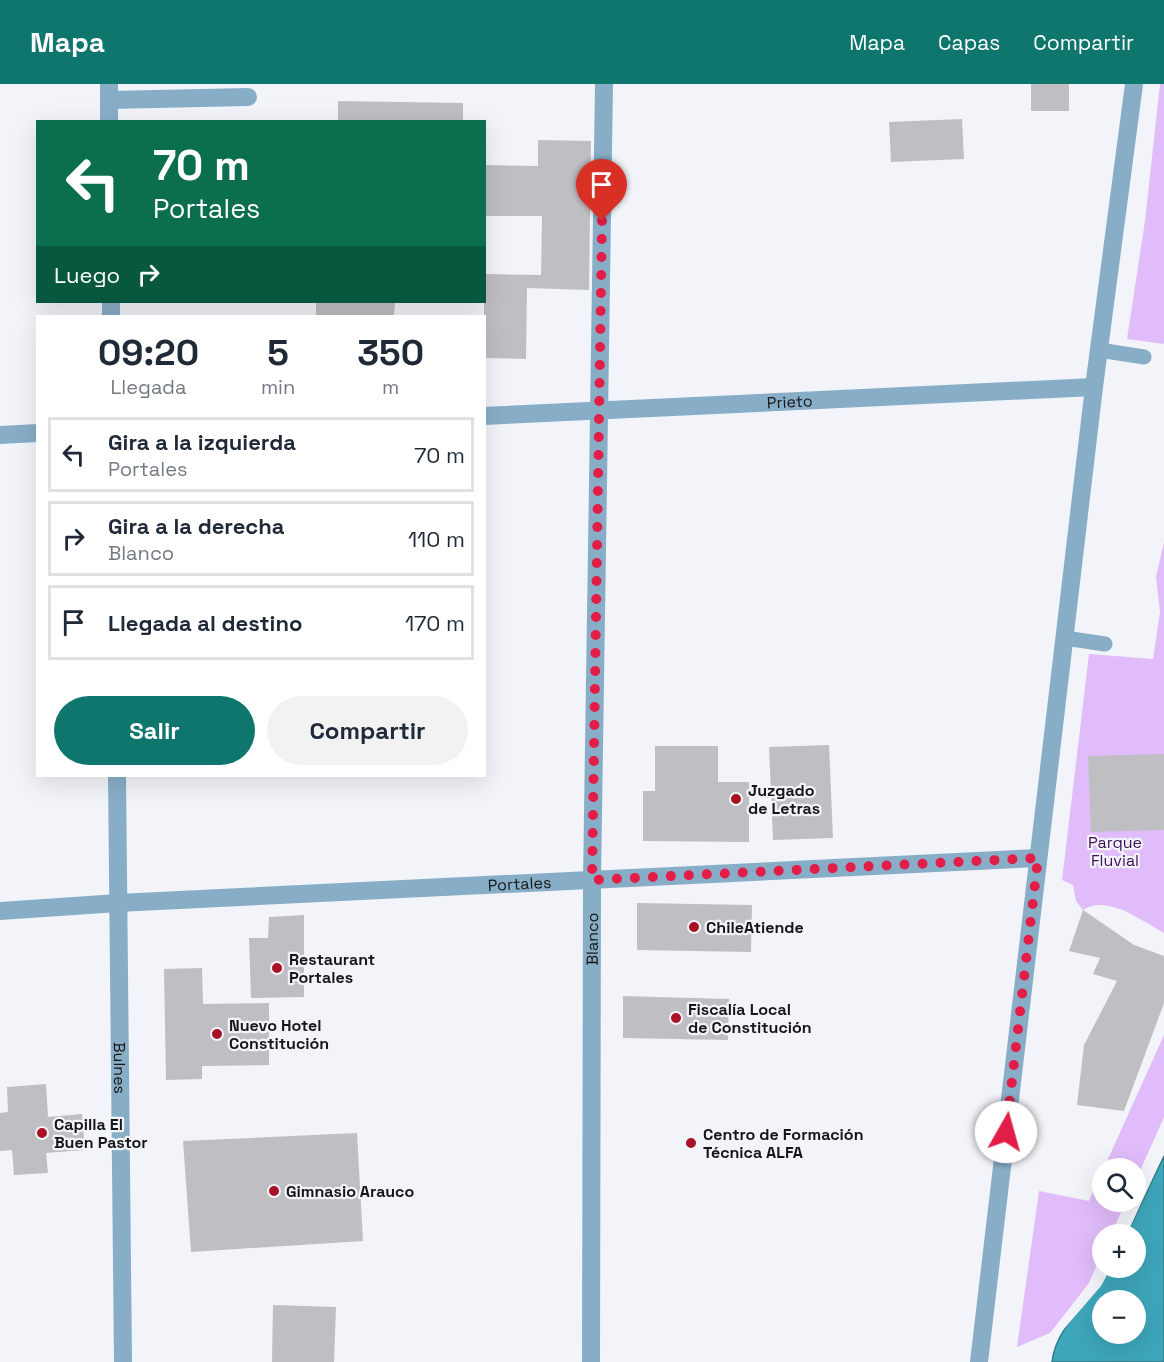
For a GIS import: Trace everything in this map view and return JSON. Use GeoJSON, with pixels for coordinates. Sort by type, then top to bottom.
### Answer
{"type":"FeatureCollection","features":[{"type":"Feature","properties":{"kind":"street","name":"Blanco"},"geometry":{"type":"LineString","coordinates":[[591,1362],[592,880],[604,84]]}},
{"type":"Feature","properties":{"kind":"street"},"geometry":{"type":"LineString","coordinates":[[980,1362],[1094,387],[1134,84]]}},
{"type":"Feature","properties":{"kind":"street"},"geometry":{"type":"LineString","coordinates":[[109,120],[109,92],[248,97]]}},
{"type":"Feature","properties":{"kind":"street","name":"Prieto"},"geometry":{"type":"LineString","coordinates":[[486,416],[1094,387]]}},
{"type":"Feature","properties":{"kind":"street"},"geometry":{"type":"LineString","coordinates":[[0,435],[36,433]]}},
{"type":"Feature","properties":{"kind":"street","name":"Bulnes"},"geometry":{"type":"LineString","coordinates":[[117,777],[123,1362]]}},
{"type":"Feature","properties":{"kind":"street","name":"Portales"},"geometry":{"type":"LineString","coordinates":[[0,911],[118,903],[1038,858]]}},
{"type":"Feature","properties":{"kind":"lane"},"geometry":{"type":"LineString","coordinates":[[1099,350],[1144,357]]}},
{"type":"Feature","properties":{"kind":"lane"},"geometry":{"type":"LineString","coordinates":[[1065,638],[1105,644]]}},
{"type":"Feature","properties":{"kind":"green space"},"geometry":{"type":"Polygon","coordinates":[[[1160,84],[1164,84],[1164,344],[1127,339],[1145,221],[1160,84]]]}},
{"type":"Feature","properties":{"kind":"green space","name":"Parque Fluvial"},"geometry":{"type":"Polygon","coordinates":[[[1164,542],[1164,933],[1135,916],[1113,907],[1092,906],[1083,910],[1076,901],[1073,885],[1062,880],[1089,654],[1153,659],[1160,612],[1156,577],[1164,542]]]}},
{"type":"Feature","properties":{"kind":"green space"},"geometry":{"type":"Polygon","coordinates":[[[1164,1035],[1164,1117],[1146,1158],[1109,1158],[1164,1035]]]}},
{"type":"Feature","properties":{"kind":"green space"},"geometry":{"type":"Polygon","coordinates":[[[1039,1191],[1089,1201],[1092,1194],[1092,1212],[1121,1212],[1116,1224],[1092,1224],[1092,1276],[1089,1283],[1050,1333],[1017,1347],[1039,1191]]]}},
{"type":"Feature","properties":{"kind":"water"},"geometry":{"type":"Polygon","coordinates":[[[1164,1156],[1164,1362],[1052,1362],[1055,1349],[1068,1324],[1092,1294],[1092,1344],[1146,1344],[1146,1290],[1095,1290],[1104,1279],[1146,1278],[1146,1224],[1132,1224],[1137,1212],[1146,1212],[1146,1194],[1164,1156]]]}},
{"type":"Feature","properties":{"kind":"pier"},"geometry":{"type":"Polygon","coordinates":[[[1164,1153],[1146,1192],[1146,1187],[1164,1153]]]}},
{"type":"Feature","properties":{"kind":"pier"},"geometry":{"type":"Polygon","coordinates":[[[1134,1212],[1137,1212],[1132,1224],[1129,1224],[1134,1212]]]}},
{"type":"Feature","properties":{"kind":"pier"},"geometry":{"type":"Polygon","coordinates":[[[1102,1278],[1105,1278],[1098,1290],[1093,1290],[1102,1278]]]}},
{"type":"Feature","properties":{"kind":"pier"},"geometry":{"type":"Polygon","coordinates":[[[1092,1291],[1092,1296],[1060,1331],[1092,1291]]]}},
{"type":"Feature","properties":{"kind":"building"},"geometry":{"type":"Polygon","coordinates":[[[1031,84],[1069,84],[1069,111],[1031,111],[1031,84]]]}},
{"type":"Feature","properties":{"kind":"building"},"geometry":{"type":"Polygon","coordinates":[[[338,101],[463,103],[463,120],[338,120],[338,101]]]}},
{"type":"Feature","properties":{"kind":"building"},"geometry":{"type":"Polygon","coordinates":[[[962,119],[964,159],[891,162],[889,122],[962,119]]]}},
{"type":"Feature","properties":{"kind":"building"},"geometry":{"type":"Polygon","coordinates":[[[538,140],[591,141],[589,290],[527,288],[526,359],[486,358],[484,303],[486,303],[486,274],[541,275],[542,216],[486,216],[486,165],[538,166],[538,140]]]}},
{"type":"Feature","properties":{"kind":"building"},"geometry":{"type":"Polygon","coordinates":[[[316,303],[395,303],[394,315],[316,315],[316,303]]]}},
{"type":"Feature","properties":{"kind":"building"},"geometry":{"type":"Polygon","coordinates":[[[829,745],[833,838],[773,840],[769,747],[829,745]]]}},
{"type":"Feature","properties":{"kind":"building"},"geometry":{"type":"Polygon","coordinates":[[[655,746],[718,746],[718,782],[749,782],[749,842],[643,841],[643,791],[655,791],[655,746]]]}},
{"type":"Feature","properties":{"kind":"building"},"geometry":{"type":"Polygon","coordinates":[[[1164,754],[1164,830],[1091,832],[1088,756],[1164,754]]]}},
{"type":"Feature","properties":{"kind":"building","name":"ChileAtiende"},"geometry":{"type":"Polygon","coordinates":[[[637,903],[752,905],[751,952],[637,950],[637,903]]]}},
{"type":"Feature","properties":{"kind":"building"},"geometry":{"type":"Polygon","coordinates":[[[1083,910],[1134,945],[1164,956],[1164,1003],[1124,1111],[1077,1105],[1084,1045],[1117,981],[1093,974],[1100,958],[1069,951],[1083,910]]]}},
{"type":"Feature","properties":{"kind":"building","name":"Restaurant Portales"},"geometry":{"type":"Polygon","coordinates":[[[304,915],[304,997],[251,998],[249,938],[268,938],[269,917],[304,915]]]}},
{"type":"Feature","properties":{"kind":"building","name":"Nuevo Hotel Constitución"},"geometry":{"type":"Polygon","coordinates":[[[202,968],[203,1004],[269,1003],[269,1065],[202,1066],[202,1079],[166,1080],[164,969],[202,968]]]}},
{"type":"Feature","properties":{"kind":"building","name":"Fiscalía Local de Constitución"},"geometry":{"type":"Polygon","coordinates":[[[623,996],[729,999],[728,1040],[623,1038],[623,996]]]}},
{"type":"Feature","properties":{"kind":"building","name":"Capilla El Buen Pastor"},"geometry":{"type":"Polygon","coordinates":[[[46,1084],[48,1117],[82,1114],[85,1150],[46,1153],[48,1173],[14,1175],[12,1150],[0,1151],[0,1113],[8,1112],[7,1087],[46,1084]]]}},
{"type":"Feature","properties":{"kind":"building","name":"Gimnasio Arauco"},"geometry":{"type":"Polygon","coordinates":[[[357,1133],[363,1241],[191,1252],[183,1141],[357,1133]]]}},
{"type":"Feature","properties":{"kind":"building"},"geometry":{"type":"Polygon","coordinates":[[[273,1305],[336,1307],[334,1362],[272,1362],[273,1305]]]}},
{"type":"Feature","properties":{"kind":"place","name":"Juzgado de Letras"},"geometry":{"type":"Point","coordinates":[736,799]}},
{"type":"Feature","properties":{"kind":"place","name":"ChileAtiende"},"geometry":{"type":"Point","coordinates":[694,927]}},
{"type":"Feature","properties":{"kind":"place","name":"Restaurant Portales"},"geometry":{"type":"Point","coordinates":[277,968]}},
{"type":"Feature","properties":{"kind":"place","name":"Fiscalía Local de Constitución"},"geometry":{"type":"Point","coordinates":[676,1018]}},
{"type":"Feature","properties":{"kind":"place","name":"Nuevo Hotel Constitución"},"geometry":{"type":"Point","coordinates":[217,1034]}},
{"type":"Feature","properties":{"kind":"place","name":"Capilla El Buen Pastor"},"geometry":{"type":"Point","coordinates":[42,1133]}},
{"type":"Feature","properties":{"kind":"place","name":"Centro de Formación Técnica ALFA"},"geometry":{"type":"Point","coordinates":[691,1143]}},
{"type":"Feature","properties":{"kind":"place","name":"Gimnasio Arauco"},"geometry":{"type":"Point","coordinates":[274,1191]}},
{"type":"Feature","properties":{"kind":"route"},"geometry":{"type":"LineString","coordinates":[[602,221],[592,880],[1038,858],[1006,1132]]}}]}
